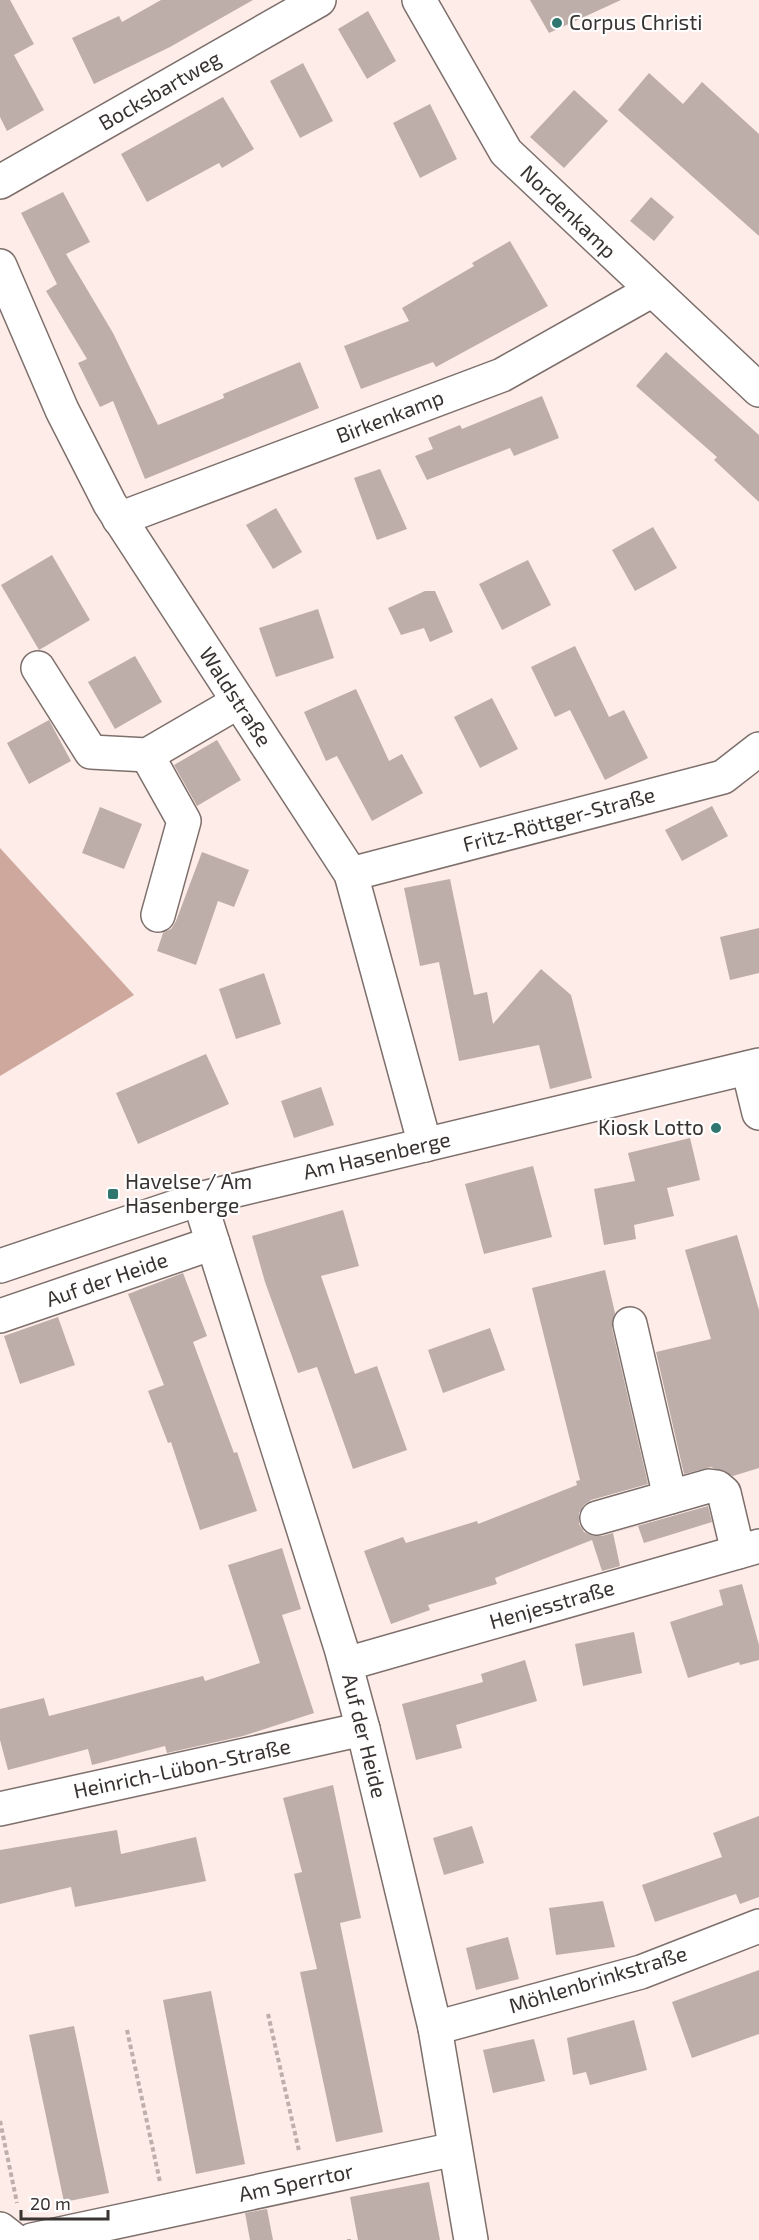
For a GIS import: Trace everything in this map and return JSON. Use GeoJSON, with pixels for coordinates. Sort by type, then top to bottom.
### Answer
{"type":"FeatureCollection","features":[{"type":"Feature","properties":{"kind":"street","name":"Bocksbartweg"},"geometry":{"type":"LineString","coordinates":[[0,182],[319,0]]}},
{"type":"Feature","properties":{"kind":"street","name":"Nordenkamp"},"geometry":{"type":"LineString","coordinates":[[419,0],[506,152],[651,291],[759,390]]}},
{"type":"Feature","properties":{"kind":"street","name":"Waldstraße"},"geometry":{"type":"LineString","coordinates":[[0,266],[62,410],[119,519],[351,874],[425,1145]]}},
{"type":"Feature","properties":{"kind":"street","name":"Birkenkamp"},"geometry":{"type":"LineString","coordinates":[[119,519],[502,375],[651,291]]}},
{"type":"Feature","properties":{"kind":"street"},"geometry":{"type":"LineString","coordinates":[[38,668],[91,752],[147,755],[238,702]]}},
{"type":"Feature","properties":{"kind":"street","name":"Fritz-Röttger-Straße"},"geometry":{"type":"LineString","coordinates":[[351,874],[723,777],[759,749]]}},
{"type":"Feature","properties":{"kind":"street"},"geometry":{"type":"LineString","coordinates":[[147,755],[184,820],[158,915]]}},
{"type":"Feature","properties":{"kind":"street"},"geometry":{"type":"LineString","coordinates":[[754,1067],[759,1113]]}},
{"type":"Feature","properties":{"kind":"street","name":"Am Hasenberge"},"geometry":{"type":"LineString","coordinates":[[0,1266],[199,1199],[754,1067]]}},
{"type":"Feature","properties":{"kind":"street","name":"Auf der Heide"},"geometry":{"type":"LineString","coordinates":[[199,1199],[346,1664],[435,2028],[471,2240]]}},
{"type":"Feature","properties":{"kind":"street","name":"Auf der Heide"},"geometry":{"type":"LineString","coordinates":[[0,1316],[213,1243]]}},
{"type":"Feature","properties":{"kind":"street"},"geometry":{"type":"LineString","coordinates":[[630,1324],[670,1497]]}},
{"type":"Feature","properties":{"kind":"street"},"geometry":{"type":"LineString","coordinates":[[597,1518],[709,1486],[717,1487],[724,1493],[749,1549]]}},
{"type":"Feature","properties":{"kind":"street","name":"Henjesstraße"},"geometry":{"type":"LineString","coordinates":[[346,1664],[749,1549]]}},
{"type":"Feature","properties":{"kind":"street","name":"Heinrich-Lübon-Straße"},"geometry":{"type":"LineString","coordinates":[[0,1809],[363,1730]]}},
{"type":"Feature","properties":{"kind":"street","name":"Möhlenbrinkstraße"},"geometry":{"type":"LineString","coordinates":[[435,2028],[641,1971],[759,1926]]}},
{"type":"Feature","properties":{"kind":"street","name":"Am Sperrtor"},"geometry":{"type":"LineString","coordinates":[[32,2240],[455,2149]]}},
{"type":"Feature","properties":{"kind":"street"},"geometry":{"type":"LineString","coordinates":[[9,2218],[14,2240]]}},
{"type":"Feature","properties":{"kind":"path"},"geometry":{"type":"LineString","coordinates":[[268,2014],[300,2158]]}},
{"type":"Feature","properties":{"kind":"path"},"geometry":{"type":"LineString","coordinates":[[127,2030],[162,2188]]}},
{"type":"Feature","properties":{"kind":"path"},"geometry":{"type":"LineString","coordinates":[[0,2121],[9,2218]]}},
{"type":"Feature","properties":{"kind":"shaded area"},"geometry":{"type":"Polygon","coordinates":[[[0,848],[134,995],[0,1076],[0,848]]]}},
{"type":"Feature","properties":{"kind":"building"},"geometry":{"type":"Polygon","coordinates":[[[0,0],[10,0],[34,44],[14,55],[44,110],[7,131],[0,117],[0,0]]]}},
{"type":"Feature","properties":{"kind":"building"},"geometry":{"type":"Polygon","coordinates":[[[161,0],[253,0],[170,47],[94,84],[72,38],[119,16],[122,22],[161,0]]]}},
{"type":"Feature","properties":{"kind":"building","name":"Corpus Christi"},"geometry":{"type":"Polygon","coordinates":[[[530,0],[621,0],[549,33],[530,0]]]}},
{"type":"Feature","properties":{"kind":"building"},"geometry":{"type":"Polygon","coordinates":[[[368,11],[396,61],[367,79],[338,29],[368,11]]]}},
{"type":"Feature","properties":{"kind":"building"},"geometry":{"type":"Polygon","coordinates":[[[303,63],[333,121],[300,138],[270,81],[303,63]]]}},
{"type":"Feature","properties":{"kind":"building"},"geometry":{"type":"Polygon","coordinates":[[[649,73],[683,104],[702,82],[759,134],[759,236],[618,110],[649,73]]]}},
{"type":"Feature","properties":{"kind":"building"},"geometry":{"type":"Polygon","coordinates":[[[574,90],[608,121],[564,168],[530,137],[574,90]]]}},
{"type":"Feature","properties":{"kind":"building"},"geometry":{"type":"Polygon","coordinates":[[[223,97],[254,149],[222,168],[219,163],[147,202],[121,154],[223,97]]]}},
{"type":"Feature","properties":{"kind":"building"},"geometry":{"type":"Polygon","coordinates":[[[430,104],[457,159],[420,178],[393,123],[430,104]]]}},
{"type":"Feature","properties":{"kind":"building"},"geometry":{"type":"Polygon","coordinates":[[[63,192],[90,242],[66,254],[113,333],[158,425],[224,398],[223,394],[300,362],[319,408],[145,479],[113,401],[100,407],[78,363],[87,359],[46,291],[57,284],[21,213],[63,192]]]}},
{"type":"Feature","properties":{"kind":"building"},"geometry":{"type":"Polygon","coordinates":[[[651,197],[674,217],[654,241],[630,221],[651,197]]]}},
{"type":"Feature","properties":{"kind":"building"},"geometry":{"type":"Polygon","coordinates":[[[510,241],[548,306],[436,367],[433,362],[361,389],[344,346],[409,321],[402,308],[474,266],[472,263],[510,241]]]}},
{"type":"Feature","properties":{"kind":"building"},"geometry":{"type":"Polygon","coordinates":[[[666,352],[759,435],[759,502],[714,460],[717,457],[636,386],[666,352]]]}},
{"type":"Feature","properties":{"kind":"building"},"geometry":{"type":"Polygon","coordinates":[[[542,396],[559,438],[514,456],[510,448],[427,480],[415,456],[433,449],[428,438],[460,425],[462,429],[542,396]]]}},
{"type":"Feature","properties":{"kind":"building"},"geometry":{"type":"Polygon","coordinates":[[[380,469],[407,529],[377,540],[354,478],[380,469]]]}},
{"type":"Feature","properties":{"kind":"building"},"geometry":{"type":"Polygon","coordinates":[[[276,508],[302,552],[273,569],[246,525],[276,508]]]}},
{"type":"Feature","properties":{"kind":"building"},"geometry":{"type":"Polygon","coordinates":[[[653,527],[677,568],[635,591],[612,550],[653,527]]]}},
{"type":"Feature","properties":{"kind":"building"},"geometry":{"type":"Polygon","coordinates":[[[52,555],[90,620],[39,650],[1,585],[52,555]]]}},
{"type":"Feature","properties":{"kind":"building"},"geometry":{"type":"Polygon","coordinates":[[[528,560],[551,605],[502,630],[479,584],[528,560]]]}},
{"type":"Feature","properties":{"kind":"building"},"geometry":{"type":"Polygon","coordinates":[[[425,591],[435,591],[453,632],[430,642],[424,628],[401,635],[388,608],[425,591]]]}},
{"type":"Feature","properties":{"kind":"building"},"geometry":{"type":"Polygon","coordinates":[[[318,609],[334,658],[276,677],[259,628],[318,609]]]}},
{"type":"Feature","properties":{"kind":"building"},"geometry":{"type":"Polygon","coordinates":[[[575,646],[609,717],[624,710],[648,758],[605,780],[570,710],[555,717],[531,667],[575,646]]]}},
{"type":"Feature","properties":{"kind":"building"},"geometry":{"type":"Polygon","coordinates":[[[135,656],[162,702],[115,729],[88,682],[135,656]]]}},
{"type":"Feature","properties":{"kind":"building"},"geometry":{"type":"Polygon","coordinates":[[[356,689],[389,761],[402,754],[423,793],[372,821],[337,756],[326,761],[304,712],[356,689]]]}},
{"type":"Feature","properties":{"kind":"building"},"geometry":{"type":"Polygon","coordinates":[[[492,698],[518,749],[480,768],[454,717],[492,698]]]}},
{"type":"Feature","properties":{"kind":"building"},"geometry":{"type":"Polygon","coordinates":[[[49,720],[71,761],[29,784],[7,743],[49,720]]]}},
{"type":"Feature","properties":{"kind":"building"},"geometry":{"type":"Polygon","coordinates":[[[217,740],[241,780],[197,806],[174,765],[217,740]]]}},
{"type":"Feature","properties":{"kind":"building"},"geometry":{"type":"Polygon","coordinates":[[[712,806],[728,836],[682,861],[665,830],[712,806]]]}},
{"type":"Feature","properties":{"kind":"building"},"geometry":{"type":"Polygon","coordinates":[[[100,807],[142,824],[124,869],[82,853],[100,807]]]}},
{"type":"Feature","properties":{"kind":"building"},"geometry":{"type":"Polygon","coordinates":[[[202,852],[249,870],[234,907],[218,901],[196,965],[157,951],[163,933],[171,929],[176,921],[202,852]]]}},
{"type":"Feature","properties":{"kind":"building"},"geometry":{"type":"Polygon","coordinates":[[[450,879],[474,995],[487,992],[493,1024],[541,969],[571,995],[592,1078],[550,1089],[539,1045],[459,1061],[439,962],[420,966],[404,888],[450,879]]]}},
{"type":"Feature","properties":{"kind":"building"},"geometry":{"type":"Polygon","coordinates":[[[759,928],[759,973],[730,980],[720,937],[759,928]]]}},
{"type":"Feature","properties":{"kind":"building"},"geometry":{"type":"Polygon","coordinates":[[[264,973],[281,1024],[236,1039],[219,989],[264,973]]]}},
{"type":"Feature","properties":{"kind":"building"},"geometry":{"type":"Polygon","coordinates":[[[206,1054],[229,1104],[138,1144],[116,1093],[206,1054]]]}},
{"type":"Feature","properties":{"kind":"building"},"geometry":{"type":"Polygon","coordinates":[[[321,1087],[334,1125],[294,1138],[281,1101],[321,1087]]]}},
{"type":"Feature","properties":{"kind":"building"},"geometry":{"type":"Polygon","coordinates":[[[690,1138],[700,1180],[667,1188],[674,1216],[634,1225],[636,1239],[604,1245],[594,1189],[635,1181],[628,1153],[690,1138]]]}},
{"type":"Feature","properties":{"kind":"building"},"geometry":{"type":"Polygon","coordinates":[[[533,1166],[552,1237],[484,1254],[465,1184],[533,1166]]]}},
{"type":"Feature","properties":{"kind":"building"},"geometry":{"type":"Polygon","coordinates":[[[343,1210],[359,1266],[321,1276],[355,1374],[377,1366],[407,1450],[353,1469],[317,1367],[298,1373],[265,1282],[252,1236],[343,1210]]]}},
{"type":"Feature","properties":{"kind":"building"},"geometry":{"type":"Polygon","coordinates":[[[737,1235],[759,1310],[759,1468],[733,1476],[711,1467],[684,1474],[656,1352],[711,1339],[685,1250],[737,1235]]]}},
{"type":"Feature","properties":{"kind":"building"},"geometry":{"type":"Polygon","coordinates":[[[605,1270],[615,1313],[612,1328],[648,1484],[591,1500],[579,1513],[579,1524],[584,1532],[593,1536],[602,1536],[708,1506],[712,1522],[644,1543],[638,1526],[613,1533],[620,1566],[602,1571],[592,1540],[495,1578],[497,1584],[428,1605],[430,1610],[391,1624],[364,1551],[403,1537],[406,1543],[477,1521],[478,1524],[577,1485],[576,1481],[580,1480],[532,1288],[605,1270]]]}},
{"type":"Feature","properties":{"kind":"building"},"geometry":{"type":"Polygon","coordinates":[[[183,1273],[207,1336],[193,1342],[234,1453],[237,1452],[257,1511],[200,1530],[171,1442],[168,1443],[148,1391],[164,1385],[128,1294],[183,1273]]]}},
{"type":"Feature","properties":{"kind":"building"},"geometry":{"type":"Polygon","coordinates":[[[58,1317],[75,1365],[20,1384],[4,1336],[58,1317]]]}},
{"type":"Feature","properties":{"kind":"building"},"geometry":{"type":"Polygon","coordinates":[[[490,1328],[505,1370],[443,1393],[428,1350],[490,1328]]]}},
{"type":"Feature","properties":{"kind":"building"},"geometry":{"type":"Polygon","coordinates":[[[282,1548],[301,1609],[282,1615],[314,1713],[243,1736],[167,1753],[165,1746],[92,1765],[88,1749],[8,1770],[0,1740],[0,1709],[44,1698],[49,1716],[203,1676],[205,1681],[260,1663],[228,1565],[282,1548]]]}},
{"type":"Feature","properties":{"kind":"building"},"geometry":{"type":"Polygon","coordinates":[[[742,1584],[759,1645],[759,1660],[740,1665],[739,1662],[688,1678],[670,1622],[723,1605],[719,1590],[742,1584]]]}},
{"type":"Feature","properties":{"kind":"building"},"geometry":{"type":"Polygon","coordinates":[[[634,1632],[642,1673],[583,1686],[575,1644],[634,1632]]]}},
{"type":"Feature","properties":{"kind":"building"},"geometry":{"type":"Polygon","coordinates":[[[525,1660],[537,1701],[456,1725],[462,1748],[416,1760],[402,1704],[483,1682],[481,1674],[525,1660]]]}},
{"type":"Feature","properties":{"kind":"building"},"geometry":{"type":"Polygon","coordinates":[[[333,1785],[361,1918],[340,1923],[383,2132],[336,2142],[300,1972],[317,1969],[294,1874],[302,1872],[283,1798],[333,1785]]]}},
{"type":"Feature","properties":{"kind":"building"},"geometry":{"type":"Polygon","coordinates":[[[759,1816],[759,1897],[740,1904],[736,1894],[655,1922],[642,1885],[722,1857],[713,1833],[759,1816]]]}},
{"type":"Feature","properties":{"kind":"building"},"geometry":{"type":"Polygon","coordinates":[[[472,1826],[484,1863],[444,1875],[433,1838],[472,1826]]]}},
{"type":"Feature","properties":{"kind":"building"},"geometry":{"type":"Polygon","coordinates":[[[117,1830],[121,1854],[196,1837],[206,1881],[75,1907],[71,1887],[0,1904],[0,1850],[117,1830]]]}},
{"type":"Feature","properties":{"kind":"building"},"geometry":{"type":"Polygon","coordinates":[[[603,1901],[615,1947],[556,1955],[549,1908],[603,1901]]]}},
{"type":"Feature","properties":{"kind":"building"},"geometry":{"type":"Polygon","coordinates":[[[508,1937],[519,1979],[476,1990],[466,1948],[508,1937]]]}},
{"type":"Feature","properties":{"kind":"building"},"geometry":{"type":"Polygon","coordinates":[[[759,1970],[759,2034],[692,2058],[672,2002],[759,1970]]]}},
{"type":"Feature","properties":{"kind":"building"},"geometry":{"type":"Polygon","coordinates":[[[211,1991],[245,2164],[196,2174],[163,2000],[211,1991]]]}},
{"type":"Feature","properties":{"kind":"building"},"geometry":{"type":"Polygon","coordinates":[[[634,2020],[647,2070],[590,2085],[586,2072],[573,2075],[567,2038],[634,2020]]]}},
{"type":"Feature","properties":{"kind":"building"},"geometry":{"type":"Polygon","coordinates":[[[74,2026],[109,2193],[64,2202],[29,2035],[74,2026]]]}},
{"type":"Feature","properties":{"kind":"building"},"geometry":{"type":"Polygon","coordinates":[[[534,2039],[545,2081],[493,2093],[483,2050],[534,2039]]]}},
{"type":"Feature","properties":{"kind":"building"},"geometry":{"type":"Polygon","coordinates":[[[429,2182],[440,2240],[358,2240],[350,2197],[429,2182]]]}},
{"type":"Feature","properties":{"kind":"building"},"geometry":{"type":"Polygon","coordinates":[[[267,2209],[273,2240],[250,2240],[245,2213],[267,2209]]]}},
{"type":"Feature","properties":{"kind":"place","name":"Corpus Christi"},"geometry":{"type":"Point","coordinates":[557,23]}},
{"type":"Feature","properties":{"kind":"place","name":"Kiosk Lotto"},"geometry":{"type":"Point","coordinates":[716,1128]}},
{"type":"Feature","properties":{"kind":"place","name":"Havelse / Am Hasenberge"},"geometry":{"type":"Point","coordinates":[113,1194]}}]}
